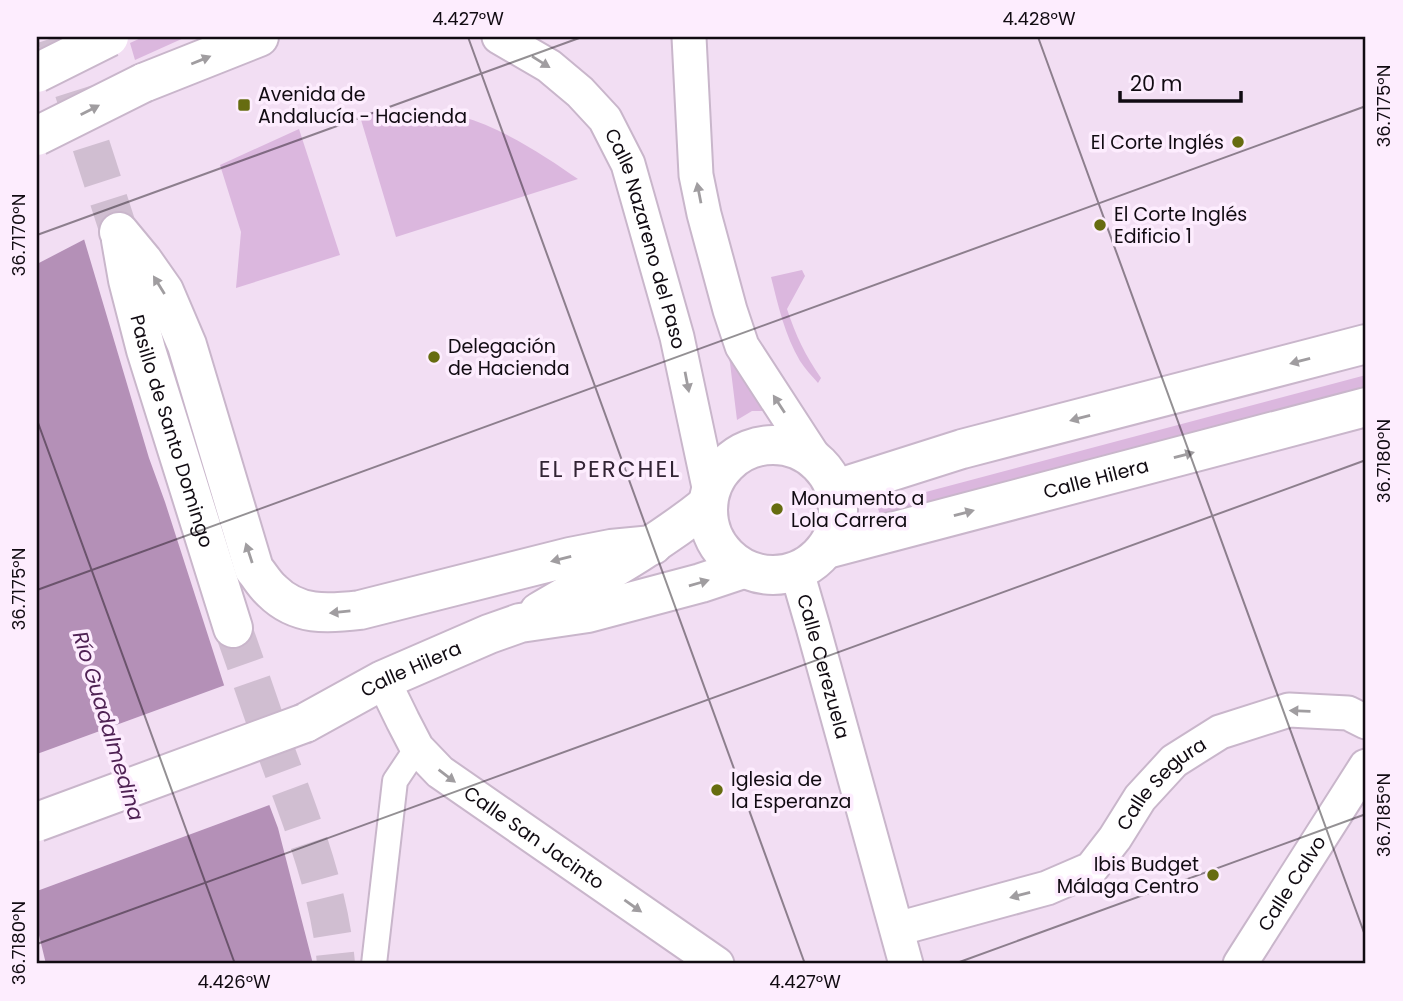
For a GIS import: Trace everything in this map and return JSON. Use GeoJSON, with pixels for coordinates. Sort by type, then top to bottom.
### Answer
{"type":"FeatureCollection","features":[{"type":"Feature","properties":{"kind":"main road"},"geometry":{"type":"LineString","coordinates":[[37,73],[109,37]]}},
{"type":"Feature","properties":{"kind":"main road"},"geometry":{"type":"LineString","coordinates":[[37,136],[143,83],[258,37]]}},
{"type":"Feature","properties":{"kind":"main road","name":"Pasillo de Santo Domingo"},"geometry":{"type":"LineString","coordinates":[[233,628],[146,350],[119,232],[164,291],[187,345],[254,569],[271,591],[290,605],[330,614],[360,610],[570,557],[653,545]]}},
{"type":"Feature","properties":{"kind":"main road"},"geometry":{"type":"LineString","coordinates":[[826,475],[962,449],[1366,344]]}},
{"type":"Feature","properties":{"kind":"main road","name":"Calle Hilera"},"geometry":{"type":"LineString","coordinates":[[827,549],[1366,407]]}},
{"type":"Feature","properties":{"kind":"main road"},"geometry":{"type":"LineString","coordinates":[[771,444],[795,448],[826,475],[839,520],[827,549],[813,563],[797,572],[760,574],[743,569],[723,552],[711,530],[709,498],[727,465],[747,450],[771,444]]}},
{"type":"Feature","properties":{"kind":"main road","name":"Calle Hilera"},"geometry":{"type":"LineString","coordinates":[[37,822],[305,723],[383,680],[520,623],[653,545],[677,529],[709,498]]}},
{"type":"Feature","properties":{"kind":"main road","name":"Calle Hilera"},"geometry":{"type":"LineString","coordinates":[[520,623],[588,613],[743,569]]}},
{"type":"Feature","properties":{"kind":"street","name":"Calle Nazareno del Paso"},"geometry":{"type":"LineString","coordinates":[[499,37],[549,66],[580,92],[605,119],[628,164],[677,337],[709,498]]}},
{"type":"Feature","properties":{"kind":"street"},"geometry":{"type":"LineString","coordinates":[[689,37],[696,175],[730,310],[742,346],[826,475]]}},
{"type":"Feature","properties":{"kind":"street","name":"Calle Cerezuela"},"geometry":{"type":"LineString","coordinates":[[797,572],[906,964]]}},
{"type":"Feature","properties":{"kind":"street","name":"Calle San Jacinto"},"geometry":{"type":"LineString","coordinates":[[383,680],[417,748],[440,772],[717,964]]}},
{"type":"Feature","properties":{"kind":"street","name":"Calle Segura"},"geometry":{"type":"LineString","coordinates":[[897,929],[1047,888],[1091,869],[1115,838],[1140,798],[1174,761],[1220,732],[1289,710],[1348,713],[1366,722]]}},
{"type":"Feature","properties":{"kind":"street"},"geometry":{"type":"LineString","coordinates":[[374,964],[395,781],[417,748]]}},
{"type":"Feature","properties":{"kind":"street","name":"Calle Calvo"},"geometry":{"type":"LineString","coordinates":[[1240,964],[1366,766]]}},
{"type":"Feature","properties":{"kind":"shaded area"},"geometry":{"type":"Polygon","coordinates":[[[143,37],[186,37],[135,60],[130,43],[143,37]]]}},
{"type":"Feature","properties":{"kind":"shaded area"},"geometry":{"type":"Polygon","coordinates":[[[391,111],[444,114],[476,121],[522,143],[578,179],[396,237],[359,113],[391,111]]]}},
{"type":"Feature","properties":{"kind":"shaded area"},"geometry":{"type":"Polygon","coordinates":[[[299,129],[340,255],[236,288],[241,232],[220,165],[299,129]]]}},
{"type":"Feature","properties":{"kind":"shaded area"},"geometry":{"type":"Polygon","coordinates":[[[802,270],[805,276],[787,309],[801,345],[821,378],[818,383],[802,364],[790,341],[771,277],[802,270]]]}},
{"type":"Feature","properties":{"kind":"shaded area"},"geometry":{"type":"Polygon","coordinates":[[[710,293],[771,411],[752,411],[737,420],[730,363],[710,293]]]}},
{"type":"Feature","properties":{"kind":"shaded area"},"geometry":{"type":"Polygon","coordinates":[[[1366,375],[1366,386],[880,515],[877,505],[1366,375]]]}},
{"type":"Feature","properties":{"kind":"water","name":"Río Guadalmedina"},"geometry":{"type":"Polygon","coordinates":[[[37,100],[84,239],[149,458],[224,685],[278,828],[313,964],[46,964],[37,927],[37,100]]]}},
{"type":"Feature","properties":{"kind":"pier"},"geometry":{"type":"Polygon","coordinates":[[[37,96],[87,238],[37,264],[37,96]]]}},
{"type":"Feature","properties":{"kind":"pier"},"geometry":{"type":"Polygon","coordinates":[[[228,684],[272,804],[37,891],[37,754],[228,684]]]}},
{"type":"Feature","properties":{"kind":"tunnel"},"geometry":{"type":"LineString","coordinates":[[56,37],[119,232]]}},
{"type":"Feature","properties":{"kind":"tunnel"},"geometry":{"type":"LineString","coordinates":[[233,628],[314,858],[328,910],[336,964]]}},
{"type":"Feature","properties":{"kind":"place","name":"Avenida de Andalucía - Hacienda"},"geometry":{"type":"Point","coordinates":[244,105]}},
{"type":"Feature","properties":{"kind":"place","name":"El Corte Inglés"},"geometry":{"type":"Point","coordinates":[1238,142]}},
{"type":"Feature","properties":{"kind":"place","name":"El Corte Inglés Edificio 1"},"geometry":{"type":"Point","coordinates":[1100,225]}},
{"type":"Feature","properties":{"kind":"place","name":"Delegación de Hacienda"},"geometry":{"type":"Point","coordinates":[434,357]}},
{"type":"Feature","properties":{"kind":"place","name":"Monumento a Lola Carrera"},"geometry":{"type":"Point","coordinates":[777,509]}},
{"type":"Feature","properties":{"kind":"place","name":"Iglesia de la Esperanza"},"geometry":{"type":"Point","coordinates":[717,790]}},
{"type":"Feature","properties":{"kind":"place","name":"Ibis Budget Málaga Centro"},"geometry":{"type":"Point","coordinates":[1213,875]}},
{"type":"Feature","properties":{"kind":"district","name":"EL PERCHEL"},"geometry":{"type":"Point","coordinates":[610,469]}}]}
